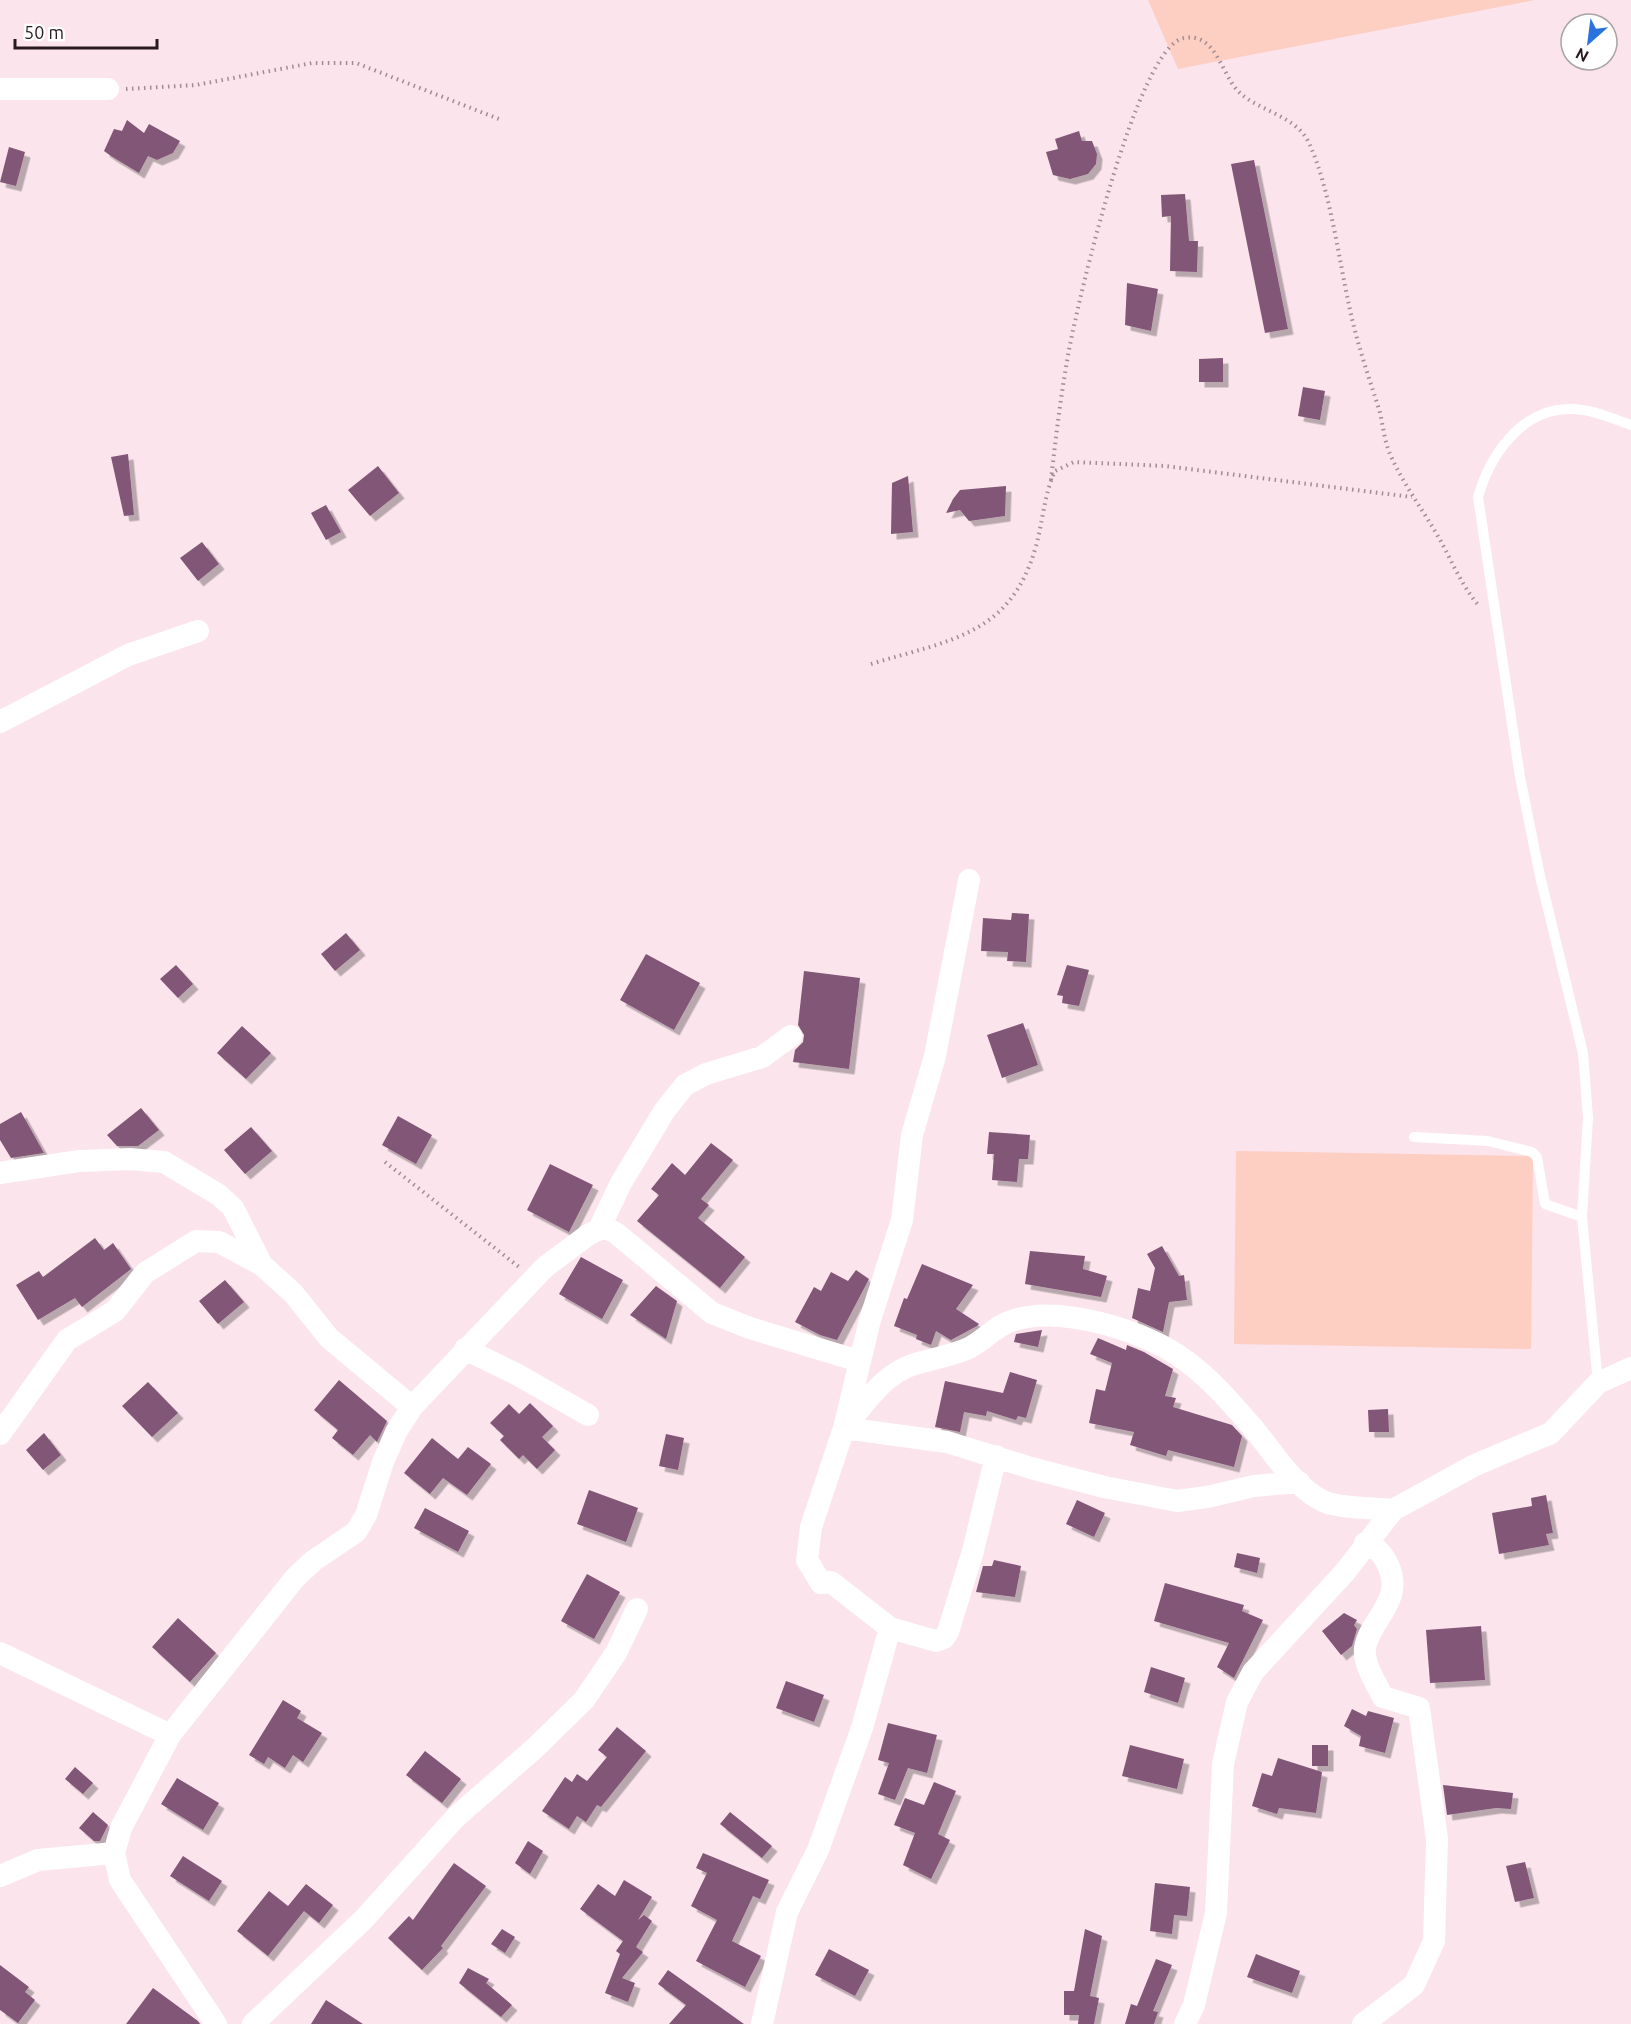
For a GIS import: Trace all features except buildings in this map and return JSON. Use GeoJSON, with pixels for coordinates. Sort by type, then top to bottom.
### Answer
{"type":"FeatureCollection","features":[{"type":"Feature","properties":{"kind":"street"},"geometry":{"type":"LineString","coordinates":[[0,89],[108,89]]}},
{"type":"Feature","properties":{"kind":"street"},"geometry":{"type":"LineString","coordinates":[[0,722],[128,655],[198,631]]}},
{"type":"Feature","properties":{"kind":"street"},"geometry":{"type":"LineString","coordinates":[[969,880],[935,1056],[912,1135],[902,1220],[859,1361],[844,1428],[811,1527],[807,1560],[820,1583],[831,1582],[890,1628],[936,1641],[944,1638],[948,1632],[973,1551],[996,1456]]}},
{"type":"Feature","properties":{"kind":"street"},"geometry":{"type":"LineString","coordinates":[[216,2024],[130,1897],[120,1880],[114,1853],[121,1828],[170,1735],[295,1578],[313,1561],[356,1532],[366,1515],[383,1462],[396,1432],[412,1407],[465,1348],[545,1267],[600,1227],[621,1183],[665,1110],[685,1085],[706,1074],[762,1057],[791,1036]]}},
{"type":"Feature","properties":{"kind":"street"},"geometry":{"type":"LineString","coordinates":[[0,1173],[79,1161],[130,1159],[164,1162],[219,1195],[233,1208],[262,1265]]}},
{"type":"Feature","properties":{"kind":"street"},"geometry":{"type":"LineString","coordinates":[[600,1227],[608,1228],[616,1233],[712,1313],[750,1328],[859,1361]]}},
{"type":"Feature","properties":{"kind":"street"},"geometry":{"type":"LineString","coordinates":[[0,1434],[67,1340],[115,1311],[145,1274],[175,1252],[196,1241],[210,1240],[230,1246],[262,1265],[292,1293],[328,1338],[412,1407]]}},
{"type":"Feature","properties":{"kind":"street"},"geometry":{"type":"LineString","coordinates":[[844,1428],[877,1388],[890,1376],[910,1366],[970,1347],[994,1329],[1014,1320],[1042,1314],[1076,1317],[1152,1342],[1187,1361],[1234,1407],[1280,1464],[1315,1496],[1330,1504],[1392,1510]]}},
{"type":"Feature","properties":{"kind":"street"},"geometry":{"type":"LineString","coordinates":[[465,1348],[527,1379],[588,1415]]}},
{"type":"Feature","properties":{"kind":"street"},"geometry":{"type":"LineString","coordinates":[[1185,2024],[1194,2005],[1216,1913],[1223,1764],[1238,1702],[1253,1672],[1345,1572],[1392,1510],[1475,1465],[1551,1433],[1598,1383],[1631,1368]]}},
{"type":"Feature","properties":{"kind":"street"},"geometry":{"type":"LineString","coordinates":[[844,1428],[947,1442],[1104,1487],[1177,1501],[1207,1497],[1254,1486],[1299,1482]]}},
{"type":"Feature","properties":{"kind":"street"},"geometry":{"type":"LineString","coordinates":[[1363,2024],[1414,1985],[1434,1941],[1437,1839],[1419,1708],[1383,1697],[1367,1665],[1366,1644],[1384,1613],[1392,1581],[1391,1573],[1381,1553],[1375,1547],[1365,1543]]}},
{"type":"Feature","properties":{"kind":"street"},"geometry":{"type":"LineString","coordinates":[[253,2024],[363,1920],[456,1817],[536,1748],[584,1700],[616,1653],[637,1609]]}},
{"type":"Feature","properties":{"kind":"street"},"geometry":{"type":"LineString","coordinates":[[762,2024],[787,1912],[818,1850],[862,1728],[890,1628]]}},
{"type":"Feature","properties":{"kind":"street"},"geometry":{"type":"LineString","coordinates":[[0,1653],[170,1735]]}},
{"type":"Feature","properties":{"kind":"street"},"geometry":{"type":"LineString","coordinates":[[0,1876],[38,1860],[114,1853]]}},
{"type":"Feature","properties":{"kind":"lane"},"geometry":{"type":"LineString","coordinates":[[1598,1383],[1582,1217],[1588,1118],[1583,1053],[1524,799],[1478,497],[1489,468],[1502,448],[1524,423],[1551,411],[1570,408],[1596,413],[1631,425]]}},
{"type":"Feature","properties":{"kind":"lane"},"geometry":{"type":"LineString","coordinates":[[1414,1137],[1488,1141],[1532,1152],[1537,1156],[1545,1204],[1582,1217]]}},
{"type":"Feature","properties":{"kind":"path"},"geometry":{"type":"LineString","coordinates":[[871,664],[975,630],[999,614],[1020,588],[1029,565],[1051,480],[1057,419],[1088,264],[1125,136],[1138,103],[1166,51],[1176,40],[1191,38],[1212,47],[1237,89],[1298,127],[1308,140],[1329,210],[1352,322],[1388,449],[1413,497],[1471,595],[1497,624]]}},
{"type":"Feature","properties":{"kind":"path"},"geometry":{"type":"LineString","coordinates":[[108,89],[169,88],[230,80],[312,63],[356,63],[499,119]]}},
{"type":"Feature","properties":{"kind":"path"},"geometry":{"type":"LineString","coordinates":[[1051,480],[1055,471],[1074,462],[1122,463],[1216,471],[1413,497]]}},
{"type":"Feature","properties":{"kind":"path"},"geometry":{"type":"LineString","coordinates":[[386,1162],[533,1279]]}},
{"type":"Feature","properties":{"kind":"shaded area"},"geometry":{"type":"Polygon","coordinates":[[[1148,0],[1535,0],[1178,69],[1148,0]]]}},
{"type":"Feature","properties":{"kind":"shaded area"},"geometry":{"type":"Polygon","coordinates":[[[1236,1151],[1533,1156],[1531,1349],[1234,1344],[1236,1151]]]}}]}
